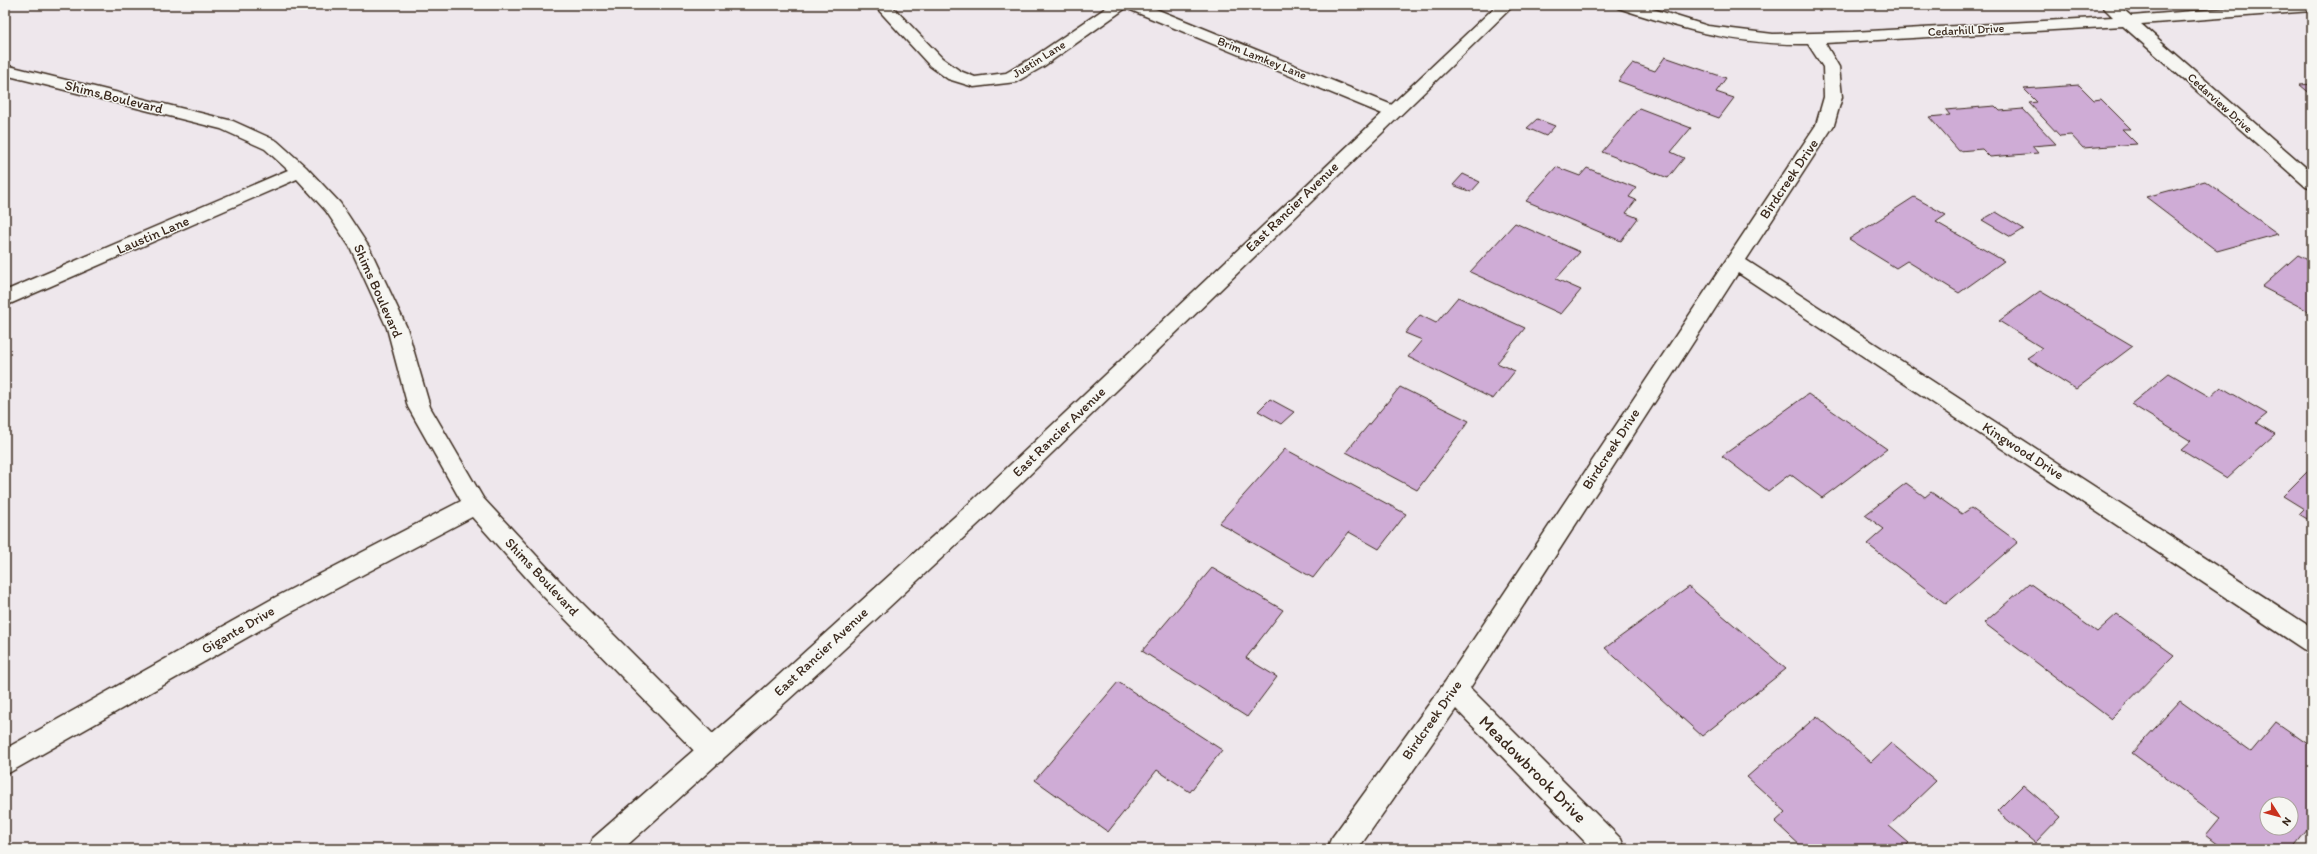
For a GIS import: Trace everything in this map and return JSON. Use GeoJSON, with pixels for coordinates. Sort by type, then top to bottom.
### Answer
{"type":"FeatureCollection","features":[{"type":"Feature","properties":{"kind":"street","name":"Justin Lane"},"geometry":{"type":"LineString","coordinates":[[882,5],[936,62],[954,76],[974,82],[1010,78],[1038,62],[1120,5]]}},
{"type":"Feature","properties":{"kind":"street","name":"Brim Lamkey Lane"},"geometry":{"type":"LineString","coordinates":[[1132,5],[1391,111]]}},
{"type":"Feature","properties":{"kind":"street","name":"East Rancier Avenue"},"geometry":{"type":"LineString","coordinates":[[602,849],[713,752],[1036,456],[1391,111],[1506,5]]}},
{"type":"Feature","properties":{"kind":"street","name":"Cedarhill Drive"},"geometry":{"type":"LineString","coordinates":[[1624,5],[1685,25],[1721,33],[1759,37],[1813,38],[2129,22],[2312,6]]}},
{"type":"Feature","properties":{"kind":"street","name":"Cedarview Drive"},"geometry":{"type":"LineString","coordinates":[[2109,5],[2312,183]]}},
{"type":"Feature","properties":{"kind":"street","name":"Birdcreek Drive"},"geometry":{"type":"LineString","coordinates":[[1341,849],[1454,690],[1734,261],[1825,125],[1833,97],[1831,67],[1813,38]]}},
{"type":"Feature","properties":{"kind":"street","name":"Shims Boulevard"},"geometry":{"type":"LineString","coordinates":[[5,70],[227,125],[271,145],[300,171],[333,207],[359,247],[397,328],[419,407],[475,505],[550,587],[713,752]]}},
{"type":"Feature","properties":{"kind":"street","name":"Laustin Lane"},"geometry":{"type":"LineString","coordinates":[[5,299],[300,171]]}},
{"type":"Feature","properties":{"kind":"street","name":"Kingwood Drive"},"geometry":{"type":"LineString","coordinates":[[1734,261],[2312,641]]}},
{"type":"Feature","properties":{"kind":"street","name":"Gigante Drive"},"geometry":{"type":"LineString","coordinates":[[5,763],[281,606],[475,505]]}},
{"type":"Feature","properties":{"kind":"street","name":"Meadowbrook Drive"},"geometry":{"type":"LineString","coordinates":[[1454,690],[1612,849]]}},
{"type":"Feature","properties":{"kind":"building"},"geometry":{"type":"Polygon","coordinates":[[[1665,57],[1726,78],[1716,92],[1734,98],[1719,118],[1618,81],[1633,63],[1655,71],[1665,57]]]}},
{"type":"Feature","properties":{"kind":"building"},"geometry":{"type":"Polygon","coordinates":[[[2312,84],[2312,95],[2300,85],[2312,84]]]}},
{"type":"Feature","properties":{"kind":"building"},"geometry":{"type":"Polygon","coordinates":[[[2079,85],[2094,100],[2101,99],[2131,129],[2122,129],[2137,144],[2083,148],[2071,135],[2060,136],[2029,103],[2037,102],[2024,89],[2079,85]]]}},
{"type":"Feature","properties":{"kind":"building"},"geometry":{"type":"Polygon","coordinates":[[[1995,106],[2000,111],[2023,109],[2056,144],[2032,146],[2038,153],[1990,157],[1982,149],[1959,151],[1929,117],[1950,115],[1946,110],[1995,106]]]}},
{"type":"Feature","properties":{"kind":"building"},"geometry":{"type":"Polygon","coordinates":[[[1639,108],[1691,128],[1671,152],[1684,158],[1668,178],[1602,152],[1639,108]]]}},
{"type":"Feature","properties":{"kind":"building"},"geometry":{"type":"Polygon","coordinates":[[[1537,119],[1555,126],[1546,136],[1527,128],[1537,119]]]}},
{"type":"Feature","properties":{"kind":"building"},"geometry":{"type":"Polygon","coordinates":[[[1556,167],[1580,176],[1587,168],[1636,188],[1629,197],[1636,200],[1626,213],[1638,218],[1621,241],[1526,201],[1556,167]]]}},
{"type":"Feature","properties":{"kind":"building"},"geometry":{"type":"Polygon","coordinates":[[[1463,174],[1480,182],[1471,192],[1453,185],[1463,174]]]}},
{"type":"Feature","properties":{"kind":"building"},"geometry":{"type":"Polygon","coordinates":[[[2205,181],[2278,234],[2217,251],[2146,197],[2205,181]]]}},
{"type":"Feature","properties":{"kind":"building"},"geometry":{"type":"Polygon","coordinates":[[[1914,197],[1946,215],[1936,222],[2004,261],[1959,293],[1907,261],[1896,268],[1849,239],[1914,197]]]}},
{"type":"Feature","properties":{"kind":"building"},"geometry":{"type":"Polygon","coordinates":[[[1996,212],[2024,229],[2011,237],[1982,220],[1996,212]]]}},
{"type":"Feature","properties":{"kind":"building"},"geometry":{"type":"Polygon","coordinates":[[[1515,223],[1580,252],[1556,279],[1581,290],[1561,314],[1470,272],[1515,223]]]}},
{"type":"Feature","properties":{"kind":"building"},"geometry":{"type":"Polygon","coordinates":[[[2298,255],[2312,262],[2312,313],[2262,287],[2298,255]]]}},
{"type":"Feature","properties":{"kind":"building"},"geometry":{"type":"Polygon","coordinates":[[[2040,291],[2133,346],[2076,389],[2027,358],[2042,348],[1999,321],[2040,291]]]}},
{"type":"Feature","properties":{"kind":"building"},"geometry":{"type":"Polygon","coordinates":[[[1458,297],[1525,328],[1497,363],[1515,371],[1493,399],[1408,357],[1422,340],[1405,333],[1420,315],[1436,323],[1458,297]]]}},
{"type":"Feature","properties":{"kind":"building"},"geometry":{"type":"Polygon","coordinates":[[[2169,373],[2210,397],[2221,387],[2267,414],[2256,423],[2275,434],[2227,478],[2181,450],[2191,441],[2131,404],[2169,373]]]}},
{"type":"Feature","properties":{"kind":"building"},"geometry":{"type":"Polygon","coordinates":[[[1400,387],[1469,421],[1417,490],[1346,452],[1400,387]]]}},
{"type":"Feature","properties":{"kind":"building"},"geometry":{"type":"Polygon","coordinates":[[[1808,394],[1887,449],[1822,498],[1790,474],[1768,491],[1722,456],[1808,394]]]}},
{"type":"Feature","properties":{"kind":"building"},"geometry":{"type":"Polygon","coordinates":[[[1270,399],[1294,412],[1281,424],[1258,411],[1270,399]]]}},
{"type":"Feature","properties":{"kind":"building"},"geometry":{"type":"Polygon","coordinates":[[[1285,449],[1406,514],[1379,549],[1349,532],[1313,578],[1219,523],[1285,449]]]}},
{"type":"Feature","properties":{"kind":"building"},"geometry":{"type":"Polygon","coordinates":[[[2312,467],[2312,522],[2299,514],[2304,509],[2283,496],[2312,467]]]}},
{"type":"Feature","properties":{"kind":"building"},"geometry":{"type":"Polygon","coordinates":[[[1906,483],[1925,497],[1931,492],[1962,514],[1971,508],[2018,542],[1946,604],[1867,544],[1884,529],[1865,515],[1906,483]]]}},
{"type":"Feature","properties":{"kind":"building"},"geometry":{"type":"Polygon","coordinates":[[[1212,568],[1283,610],[1246,658],[1277,677],[1247,717],[1142,651],[1212,568]]]}},
{"type":"Feature","properties":{"kind":"building"},"geometry":{"type":"Polygon","coordinates":[[[2029,583],[2097,632],[2117,614],[2174,655],[2111,719],[1984,623],[2029,583]]]}},
{"type":"Feature","properties":{"kind":"building"},"geometry":{"type":"Polygon","coordinates":[[[1689,587],[1786,669],[1702,736],[1605,648],[1689,587]]]}},
{"type":"Feature","properties":{"kind":"building"},"geometry":{"type":"Polygon","coordinates":[[[1118,682],[1222,750],[1190,792],[1157,770],[1108,832],[1035,780],[1118,682]]]}},
{"type":"Feature","properties":{"kind":"building"},"geometry":{"type":"Polygon","coordinates":[[[2180,701],[2251,752],[2276,722],[2312,747],[2312,824],[2292,849],[2224,849],[2206,835],[2220,818],[2132,753],[2180,701]]]}},
{"type":"Feature","properties":{"kind":"building"},"geometry":{"type":"Polygon","coordinates":[[[1817,716],[1871,762],[1891,743],[1936,781],[1889,826],[1909,843],[1903,849],[1804,849],[1775,822],[1786,812],[1747,777],[1817,716]]]}},
{"type":"Feature","properties":{"kind":"building"},"geometry":{"type":"Polygon","coordinates":[[[2023,785],[2060,817],[2035,843],[1997,811],[2023,785]]]}}]}
